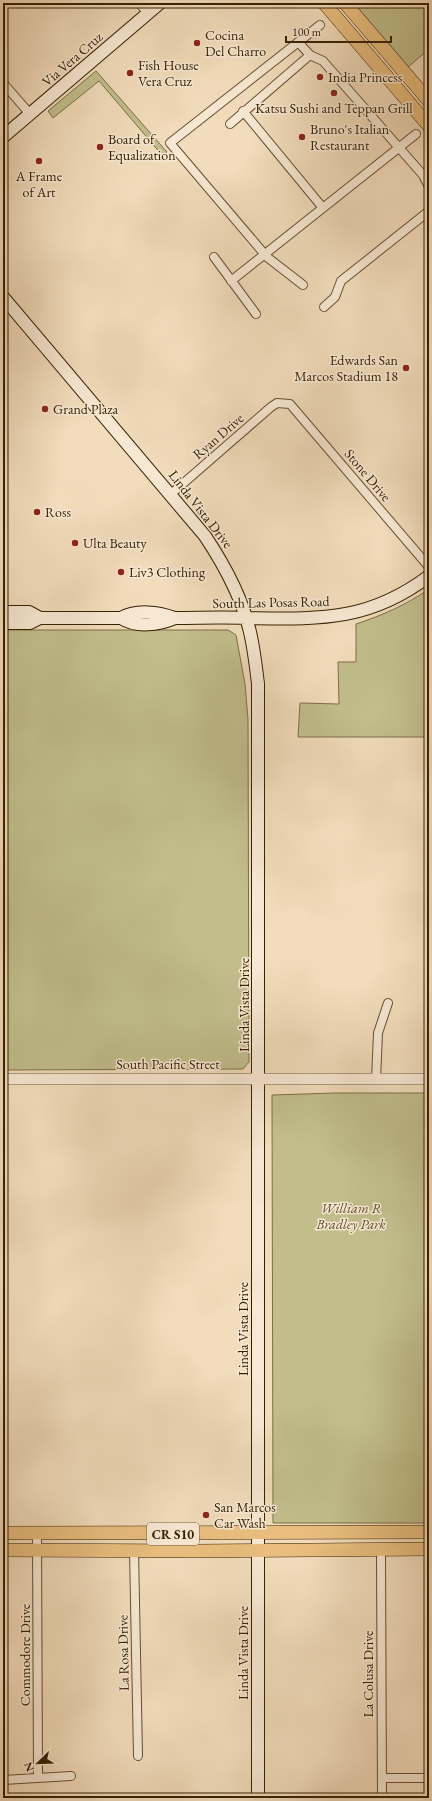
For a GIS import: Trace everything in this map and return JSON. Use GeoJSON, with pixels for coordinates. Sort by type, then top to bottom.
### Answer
{"type":"FeatureCollection","features":[{"type":"Feature","properties":{"kind":"main road","name":"Via Vera Cruz"},"geometry":{"type":"LineString","coordinates":[[3,137],[160,3]]}},
{"type":"Feature","properties":{"kind":"main road"},"geometry":{"type":"LineString","coordinates":[[324,3],[429,125]]}},
{"type":"Feature","properties":{"kind":"main road"},"geometry":{"type":"LineString","coordinates":[[345,3],[429,101]]}},
{"type":"Feature","properties":{"kind":"main road","name":"Linda Vista Drive"},"geometry":{"type":"LineString","coordinates":[[3,297],[171,494],[205,536],[223,563],[246,618],[258,684],[258,1798]]}},
{"type":"Feature","properties":{"kind":"main road","name":"South Las Posas Road"},"geometry":{"type":"LineString","coordinates":[[3,623],[30,623],[40,618],[121,618],[129,613],[162,613],[175,618],[305,619],[345,615],[369,609],[396,598],[429,576]]}},
{"type":"Feature","properties":{"kind":"main road","name":"South Las Posas Road"},"geometry":{"type":"LineString","coordinates":[[3,612],[29,612],[40,618]]}},
{"type":"Feature","properties":{"kind":"main road","name":"CR S10"},"geometry":{"type":"LineString","coordinates":[[3,1533],[196,1534],[258,1532],[429,1532]]}},
{"type":"Feature","properties":{"kind":"main road","name":"CR S10"},"geometry":{"type":"LineString","coordinates":[[3,1550],[429,1549]]}},
{"type":"Feature","properties":{"kind":"street"},"geometry":{"type":"LineString","coordinates":[[139,3],[148,13]]}},
{"type":"Feature","properties":{"kind":"street"},"geometry":{"type":"LineString","coordinates":[[303,285],[265,254],[170,143],[320,24]]}},
{"type":"Feature","properties":{"kind":"street"},"geometry":{"type":"LineString","coordinates":[[298,42],[310,55],[322,61],[423,175],[429,187]]}},
{"type":"Feature","properties":{"kind":"street"},"geometry":{"type":"LineString","coordinates":[[230,124],[243,111],[310,55]]}},
{"type":"Feature","properties":{"kind":"street"},"geometry":{"type":"LineString","coordinates":[[3,82],[30,114]]}},
{"type":"Feature","properties":{"kind":"street"},"geometry":{"type":"LineString","coordinates":[[243,111],[323,208]]}},
{"type":"Feature","properties":{"kind":"street"},"geometry":{"type":"LineString","coordinates":[[231,281],[416,134]]}},
{"type":"Feature","properties":{"kind":"street"},"geometry":{"type":"LineString","coordinates":[[324,307],[335,297],[341,281],[429,211]]}},
{"type":"Feature","properties":{"kind":"street"},"geometry":{"type":"LineString","coordinates":[[214,257],[256,314]]}},
{"type":"Feature","properties":{"kind":"street","name":"Ryan Drive"},"geometry":{"type":"LineString","coordinates":[[171,494],[271,407],[277,403],[284,403]]}},
{"type":"Feature","properties":{"kind":"street","name":"Stone Drive"},"geometry":{"type":"LineString","coordinates":[[284,403],[290,404],[299,413],[429,567]]}},
{"type":"Feature","properties":{"kind":"street"},"geometry":{"type":"LineString","coordinates":[[376,1079],[378,1033],[388,1003]]}},
{"type":"Feature","properties":{"kind":"street","name":"South Pacific Street"},"geometry":{"type":"LineString","coordinates":[[3,1079],[429,1079]]}},
{"type":"Feature","properties":{"kind":"street","name":"Commodore Drive"},"geometry":{"type":"LineString","coordinates":[[37,1533],[38,1776]]}},
{"type":"Feature","properties":{"kind":"street","name":"La Colusa Drive"},"geometry":{"type":"LineString","coordinates":[[381,1549],[382,1798]]}},
{"type":"Feature","properties":{"kind":"street","name":"La Rosa Drive"},"geometry":{"type":"LineString","coordinates":[[134,1550],[138,1756]]}},
{"type":"Feature","properties":{"kind":"street"},"geometry":{"type":"LineString","coordinates":[[3,1780],[38,1776],[71,1776]]}},
{"type":"Feature","properties":{"kind":"street"},"geometry":{"type":"LineString","coordinates":[[382,1778],[429,1778]]}},
{"type":"Feature","properties":{"kind":"green space"},"geometry":{"type":"Polygon","coordinates":[[[352,3],[429,3],[429,49],[407,68],[352,3]]]}},
{"type":"Feature","properties":{"kind":"green space"},"geometry":{"type":"Polygon","coordinates":[[[96,71],[167,152],[162,155],[99,81],[53,118],[48,111],[96,71]]]}},
{"type":"Feature","properties":{"kind":"green space"},"geometry":{"type":"Polygon","coordinates":[[[429,589],[429,737],[298,737],[300,703],[339,704],[338,662],[356,662],[356,624],[394,609],[429,589]]]}},
{"type":"Feature","properties":{"kind":"green space"},"geometry":{"type":"Polygon","coordinates":[[[3,630],[228,630],[236,635],[245,684],[248,719],[249,1062],[243,1069],[3,1070],[3,630]]]}},
{"type":"Feature","properties":{"kind":"green space","name":"William R Bradley Park"},"geometry":{"type":"Polygon","coordinates":[[[429,1093],[429,1523],[273,1523],[272,1095],[429,1093]]]}},
{"type":"Feature","properties":{"kind":"place","name":"Cocina Del Charro"},"geometry":{"type":"Point","coordinates":[197,43]}},
{"type":"Feature","properties":{"kind":"place","name":"Fish House Vera Cruz"},"geometry":{"type":"Point","coordinates":[130,73]}},
{"type":"Feature","properties":{"kind":"place","name":"India Princess"},"geometry":{"type":"Point","coordinates":[320,77]}},
{"type":"Feature","properties":{"kind":"place","name":"Katsu Sushi and Teppan Grill"},"geometry":{"type":"Point","coordinates":[334,93]}},
{"type":"Feature","properties":{"kind":"place","name":"Bruno's Italian Restaurant"},"geometry":{"type":"Point","coordinates":[302,137]}},
{"type":"Feature","properties":{"kind":"place","name":"Board of Equalization"},"geometry":{"type":"Point","coordinates":[100,147]}},
{"type":"Feature","properties":{"kind":"place","name":"A Frame of Art"},"geometry":{"type":"Point","coordinates":[39,161]}},
{"type":"Feature","properties":{"kind":"place","name":"Edwards San Marcos Stadium 18"},"geometry":{"type":"Point","coordinates":[406,368]}},
{"type":"Feature","properties":{"kind":"place","name":"Grand Plaza"},"geometry":{"type":"Point","coordinates":[45,409]}},
{"type":"Feature","properties":{"kind":"place","name":"Ross"},"geometry":{"type":"Point","coordinates":[37,512]}},
{"type":"Feature","properties":{"kind":"place","name":"Ulta Beauty"},"geometry":{"type":"Point","coordinates":[75,543]}},
{"type":"Feature","properties":{"kind":"place","name":"Liv3 Clothing"},"geometry":{"type":"Point","coordinates":[121,572]}},
{"type":"Feature","properties":{"kind":"place","name":"San Marcos Car Wash"},"geometry":{"type":"Point","coordinates":[206,1515]}}]}
